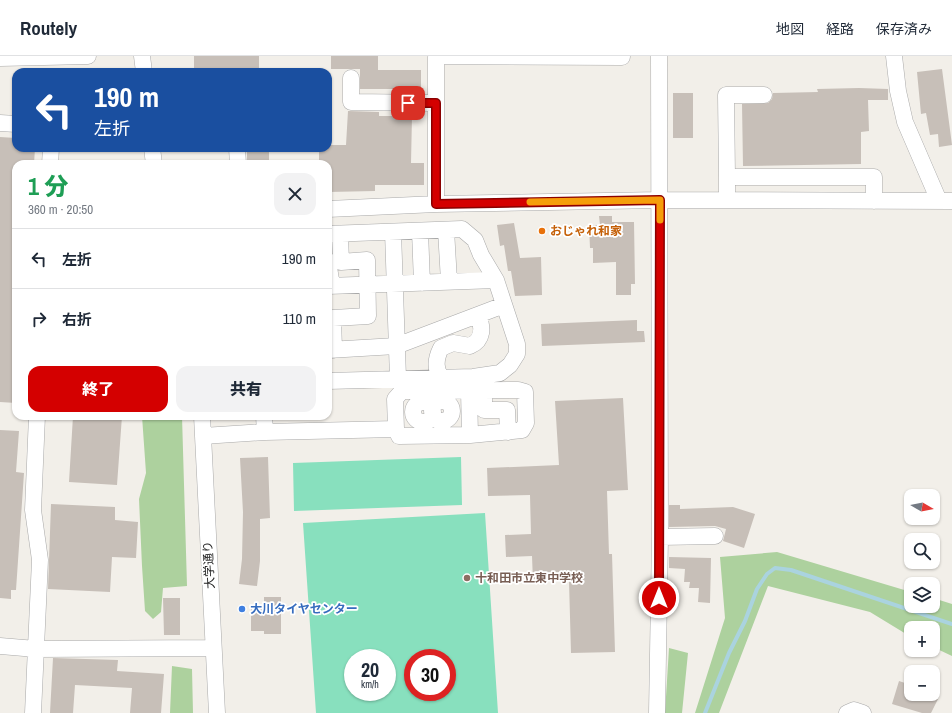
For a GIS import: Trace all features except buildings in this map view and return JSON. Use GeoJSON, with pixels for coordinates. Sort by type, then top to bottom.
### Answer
{"type":"FeatureCollection","features":[{"type":"Feature","properties":{"kind":"street"},"geometry":{"type":"LineString","coordinates":[[0,58],[88,56]]}},
{"type":"Feature","properties":{"kind":"street"},"geometry":{"type":"LineString","coordinates":[[142,56],[144,68]]}},
{"type":"Feature","properties":{"kind":"street"},"geometry":{"type":"LineString","coordinates":[[436,204],[436,56],[622,57]]}},
{"type":"Feature","properties":{"kind":"street"},"geometry":{"type":"LineString","coordinates":[[657,713],[660,537],[659,56]]}},
{"type":"Feature","properties":{"kind":"street"},"geometry":{"type":"LineString","coordinates":[[332,209],[436,204],[660,200],[945,201],[905,122],[898,91],[894,56]]}},
{"type":"Feature","properties":{"kind":"street"},"geometry":{"type":"LineString","coordinates":[[351,78],[351,102],[436,103]]}},
{"type":"Feature","properties":{"kind":"street"},"geometry":{"type":"LineString","coordinates":[[727,200],[726,95],[764,95]]}},
{"type":"Feature","properties":{"kind":"street"},"geometry":{"type":"LineString","coordinates":[[0,123],[12,124]]}},
{"type":"Feature","properties":{"kind":"street"},"geometry":{"type":"LineString","coordinates":[[727,177],[874,177],[874,201]]}},
{"type":"Feature","properties":{"kind":"street"},"geometry":{"type":"LineString","coordinates":[[332,334],[333,318],[368,316],[367,260],[341,262],[334,234],[462,229],[475,240],[481,255],[496,280],[517,344],[517,354],[510,365],[500,373],[473,377],[332,381]]}},
{"type":"Feature","properties":{"kind":"street"},"geometry":{"type":"LineString","coordinates":[[446,230],[451,255],[449,281]]}},
{"type":"Feature","properties":{"kind":"street"},"geometry":{"type":"LineString","coordinates":[[420,231],[425,256],[422,283]]}},
{"type":"Feature","properties":{"kind":"street"},"geometry":{"type":"LineString","coordinates":[[393,232],[398,378]]}},
{"type":"Feature","properties":{"kind":"street"},"geometry":{"type":"LineString","coordinates":[[333,289],[395,282],[422,283],[496,280]]}},
{"type":"Feature","properties":{"kind":"street"},"geometry":{"type":"LineString","coordinates":[[332,350],[396,346],[504,305]]}},
{"type":"Feature","properties":{"kind":"street"},"geometry":{"type":"LineString","coordinates":[[441,377],[438,373],[436,362],[441,348],[453,343],[470,346],[479,340],[482,333],[482,324],[478,315]]}},
{"type":"Feature","properties":{"kind":"street"},"geometry":{"type":"LineString","coordinates":[[518,390],[524,392],[526,423],[522,430],[508,432],[399,436],[396,429],[395,413],[395,399],[402,392],[518,390]]}},
{"type":"Feature","properties":{"kind":"street"},"geometry":{"type":"LineString","coordinates":[[470,434],[470,410],[476,391]]}},
{"type":"Feature","properties":{"kind":"street"},"geometry":{"type":"LineString","coordinates":[[476,391],[484,410],[507,410],[508,432]]}},
{"type":"Feature","properties":{"kind":"street"},"geometry":{"type":"LineString","coordinates":[[395,413],[413,413],[414,407],[419,403],[425,402],[430,405],[432,411],[434,405],[439,401],[445,401],[450,404],[452,410],[470,410]]}},
{"type":"Feature","properties":{"kind":"street"},"geometry":{"type":"LineString","coordinates":[[33,713],[40,560],[33,510],[37,420]]}},
{"type":"Feature","properties":{"kind":"street","name":"大学通り"},"geometry":{"type":"LineString","coordinates":[[202,420],[217,713]]}},
{"type":"Feature","properties":{"kind":"street"},"geometry":{"type":"LineString","coordinates":[[203,436],[265,424],[396,429]]}},
{"type":"Feature","properties":{"kind":"street"},"geometry":{"type":"LineString","coordinates":[[660,537],[715,536]]}},
{"type":"Feature","properties":{"kind":"street"},"geometry":{"type":"LineString","coordinates":[[0,646],[36,648],[213,648]]}},
{"type":"Feature","properties":{"kind":"street"},"geometry":{"type":"LineString","coordinates":[[847,713],[854,710],[863,713]]}},
{"type":"Feature","properties":{"kind":"green space"},"geometry":{"type":"Polygon","coordinates":[[[142,420],[182,420],[187,586],[163,588],[161,612],[153,619],[145,611],[142,566],[139,499],[146,473],[142,420]]]}},
{"type":"Feature","properties":{"kind":"green space"},"geometry":{"type":"Polygon","coordinates":[[[461,457],[462,505],[294,511],[293,463],[461,457]]]}},
{"type":"Feature","properties":{"kind":"green space"},"geometry":{"type":"Polygon","coordinates":[[[485,513],[498,713],[316,713],[303,523],[485,513]]]}},
{"type":"Feature","properties":{"kind":"green space"},"geometry":{"type":"Polygon","coordinates":[[[777,552],[904,590],[904,613],[940,613],[940,600],[952,604],[952,656],[940,650],[940,621],[904,621],[904,633],[870,612],[768,586],[719,713],[695,713],[725,618],[720,557],[777,552]]]}},
{"type":"Feature","properties":{"kind":"green space"},"geometry":{"type":"Polygon","coordinates":[[[669,648],[688,653],[682,713],[665,713],[669,648]]]}},
{"type":"Feature","properties":{"kind":"green space"},"geometry":{"type":"Polygon","coordinates":[[[172,666],[192,669],[193,713],[170,713],[172,666]]]}},
{"type":"Feature","properties":{"kind":"waterway"},"geometry":{"type":"LineString","coordinates":[[705,713],[729,653],[745,621],[757,589],[767,574],[775,568],[791,570],[952,624]]}},
{"type":"Feature","properties":{"kind":"slow traffic"},"geometry":{"type":"LineString","coordinates":[[530,202],[660,200],[660,220]]}},
{"type":"Feature","properties":{"kind":"place","name":"おじゃれ和家"},"geometry":{"type":"Point","coordinates":[542,231]}},
{"type":"Feature","properties":{"kind":"place","name":"十和田市立東中学校"},"geometry":{"type":"Point","coordinates":[467,578]}},
{"type":"Feature","properties":{"kind":"place","name":"大川タイヤセンター"},"geometry":{"type":"Point","coordinates":[242,609]}},
{"type":"Feature","properties":{"kind":"route"},"geometry":{"type":"LineString","coordinates":[[408,103],[436,103],[436,204],[660,200],[659,598]]}}]}
